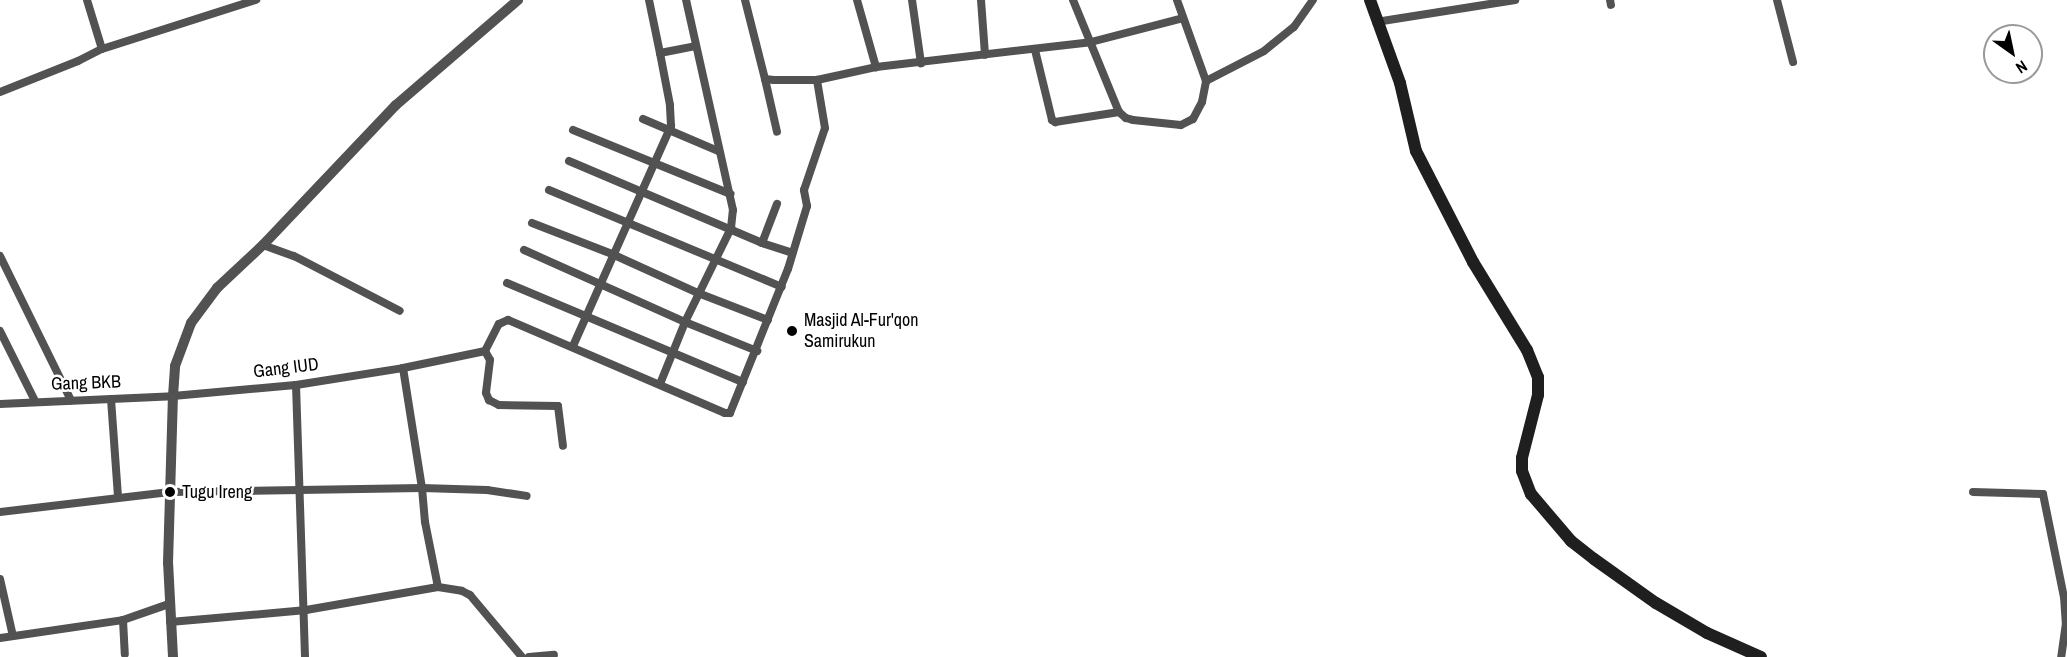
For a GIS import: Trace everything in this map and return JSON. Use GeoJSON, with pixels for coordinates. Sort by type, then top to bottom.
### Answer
{"type":"FeatureCollection","features":[{"type":"Feature","properties":{"kind":"main road"},"geometry":{"type":"LineString","coordinates":[[1370,0],[1376,22],[1400,83],[1416,152],[1473,262],[1527,350],[1539,388],[1522,458],[1522,471],[1531,494],[1571,541],[1594,559],[1656,603],[1707,633],[1754,656]]}},
{"type":"Feature","properties":{"kind":"street"},"geometry":{"type":"LineString","coordinates":[[87,0],[102,49]]}},
{"type":"Feature","properties":{"kind":"street"},"geometry":{"type":"LineString","coordinates":[[0,92],[102,49],[256,0]]}},
{"type":"Feature","properties":{"kind":"street"},"geometry":{"type":"LineString","coordinates":[[172,657],[169,604],[173,396],[175,366],[191,323],[217,288],[263,245],[396,105],[518,0]]}},
{"type":"Feature","properties":{"kind":"street"},"geometry":{"type":"LineString","coordinates":[[573,346],[672,119],[649,0]]}},
{"type":"Feature","properties":{"kind":"street"},"geometry":{"type":"LineString","coordinates":[[660,384],[698,293],[731,228],[731,194],[718,151],[686,0]]}},
{"type":"Feature","properties":{"kind":"street"},"geometry":{"type":"LineString","coordinates":[[745,0],[777,132]]}},
{"type":"Feature","properties":{"kind":"street"},"geometry":{"type":"LineString","coordinates":[[857,0],[876,67]]}},
{"type":"Feature","properties":{"kind":"street"},"geometry":{"type":"LineString","coordinates":[[912,0],[921,63]]}},
{"type":"Feature","properties":{"kind":"street"},"geometry":{"type":"LineString","coordinates":[[981,0],[985,55]]}},
{"type":"Feature","properties":{"kind":"street"},"geometry":{"type":"LineString","coordinates":[[1072,0],[1119,112],[1133,120],[1184,125],[1193,119],[1202,102],[1206,81],[1177,0]]}},
{"type":"Feature","properties":{"kind":"street"},"geometry":{"type":"LineString","coordinates":[[1206,81],[1264,51],[1294,27],[1313,0]]}},
{"type":"Feature","properties":{"kind":"street"},"geometry":{"type":"LineString","coordinates":[[1376,22],[1515,0]]}},
{"type":"Feature","properties":{"kind":"street"},"geometry":{"type":"LineString","coordinates":[[1777,0],[1793,62]]}},
{"type":"Feature","properties":{"kind":"street"},"geometry":{"type":"LineString","coordinates":[[765,79],[817,80],[876,67],[1091,42],[1183,18]]}},
{"type":"Feature","properties":{"kind":"street"},"geometry":{"type":"LineString","coordinates":[[660,53],[695,46]]}},
{"type":"Feature","properties":{"kind":"street"},"geometry":{"type":"LineString","coordinates":[[1035,50],[1052,120],[1055,122],[1119,112]]}},
{"type":"Feature","properties":{"kind":"street"},"geometry":{"type":"LineString","coordinates":[[563,447],[558,406],[499,405],[489,400],[486,393],[490,360],[485,351],[499,324],[504,320],[573,346],[728,413],[733,411],[782,287],[807,206],[804,190],[825,128],[817,80]]}},
{"type":"Feature","properties":{"kind":"street"},"geometry":{"type":"LineString","coordinates":[[643,119],[718,151]]}},
{"type":"Feature","properties":{"kind":"street"},"geometry":{"type":"LineString","coordinates":[[573,130],[731,194]]}},
{"type":"Feature","properties":{"kind":"street"},"geometry":{"type":"LineString","coordinates":[[569,161],[762,243],[792,253]]}},
{"type":"Feature","properties":{"kind":"street"},"geometry":{"type":"LineString","coordinates":[[549,190],[782,287]]}},
{"type":"Feature","properties":{"kind":"street"},"geometry":{"type":"LineString","coordinates":[[762,243],[777,204]]}},
{"type":"Feature","properties":{"kind":"street"},"geometry":{"type":"LineString","coordinates":[[532,223],[768,320]]}},
{"type":"Feature","properties":{"kind":"street"},"geometry":{"type":"LineString","coordinates":[[263,245],[294,256],[400,311]]}},
{"type":"Feature","properties":{"kind":"street"},"geometry":{"type":"LineString","coordinates":[[524,250],[685,322],[757,351]]}},
{"type":"Feature","properties":{"kind":"street"},"geometry":{"type":"LineString","coordinates":[[0,256],[71,400]]}},
{"type":"Feature","properties":{"kind":"street"},"geometry":{"type":"LineString","coordinates":[[507,283],[743,382]]}},
{"type":"Feature","properties":{"kind":"street"},"geometry":{"type":"LineString","coordinates":[[0,330],[36,401]]}},
{"type":"Feature","properties":{"kind":"street","name":"Gang IUD"},"geometry":{"type":"LineString","coordinates":[[173,396],[296,385],[403,368],[485,351]]}},
{"type":"Feature","properties":{"kind":"street"},"geometry":{"type":"LineString","coordinates":[[403,368],[422,488],[425,522],[438,587]]}},
{"type":"Feature","properties":{"kind":"street"},"geometry":{"type":"LineString","coordinates":[[296,385],[306,610],[305,657]]}},
{"type":"Feature","properties":{"kind":"street","name":"Gang BKB"},"geometry":{"type":"LineString","coordinates":[[0,404],[173,396]]}},
{"type":"Feature","properties":{"kind":"street"},"geometry":{"type":"LineString","coordinates":[[111,399],[118,497]]}},
{"type":"Feature","properties":{"kind":"street"},"geometry":{"type":"LineString","coordinates":[[0,512],[170,492],[301,492],[422,488],[487,490],[527,496]]}},
{"type":"Feature","properties":{"kind":"street"},"geometry":{"type":"LineString","coordinates":[[1973,492],[2043,494],[2064,597],[2066,623],[2061,657]]}},
{"type":"Feature","properties":{"kind":"street"},"geometry":{"type":"LineString","coordinates":[[0,579],[13,636]]}},
{"type":"Feature","properties":{"kind":"street"},"geometry":{"type":"LineString","coordinates":[[170,622],[306,610],[438,587],[462,591],[470,595],[522,657]]}},
{"type":"Feature","properties":{"kind":"street"},"geometry":{"type":"LineString","coordinates":[[0,638],[123,620],[169,604]]}},
{"type":"Feature","properties":{"kind":"street"},"geometry":{"type":"LineString","coordinates":[[123,620],[125,654]]}},
{"type":"Feature","properties":{"kind":"street"},"geometry":{"type":"LineString","coordinates":[[529,657],[554,655]]}},
{"type":"Feature","properties":{"kind":"place","name":"Masjid Al-Fur'qon Samirukun"},"geometry":{"type":"Point","coordinates":[792,331]}},
{"type":"Feature","properties":{"kind":"place","name":"Tugu Ireng"},"geometry":{"type":"Point","coordinates":[170,492]}}]}
